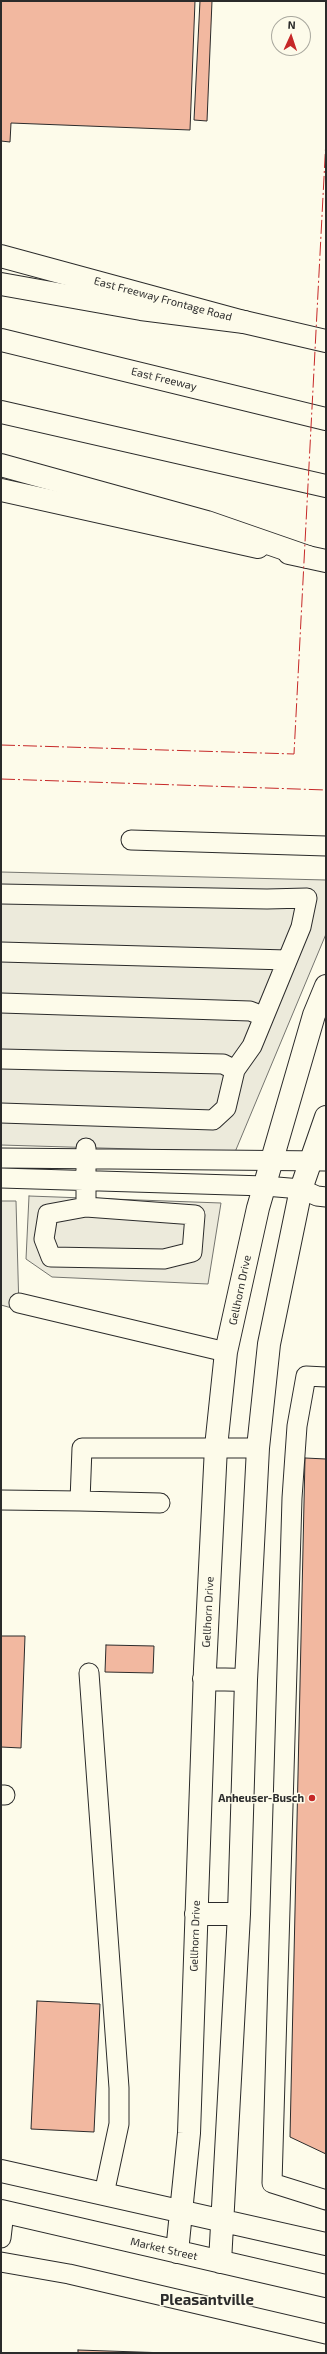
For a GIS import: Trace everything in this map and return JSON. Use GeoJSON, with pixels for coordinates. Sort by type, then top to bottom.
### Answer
{"type":"FeatureCollection","features":[{"type":"Feature","properties":{"kind":"main road","name":"East Freeway Frontage Road"},"geometry":{"type":"LineString","coordinates":[[1,256],[244,322],[326,341]]}},
{"type":"Feature","properties":{"kind":"main road"},"geometry":{"type":"LineString","coordinates":[[1,284],[141,309],[244,322]]}},
{"type":"Feature","properties":{"kind":"main road","name":"East Freeway"},"geometry":{"type":"LineString","coordinates":[[1,340],[326,419]]}},
{"type":"Feature","properties":{"kind":"main road"},"geometry":{"type":"LineString","coordinates":[[1,412],[326,486]]}},
{"type":"Feature","properties":{"kind":"main road"},"geometry":{"type":"LineString","coordinates":[[1,465],[207,522],[317,559]]}},
{"type":"Feature","properties":{"kind":"main road"},"geometry":{"type":"LineString","coordinates":[[1,490],[204,536],[317,559]]}},
{"type":"Feature","properties":{"kind":"main road","name":"Gellhorn Drive"},"geometry":{"type":"LineString","coordinates":[[177,2252],[189,2133],[204,1679],[216,1447],[226,1352],[258,1208],[314,1015],[326,986]]}},
{"type":"Feature","properties":{"kind":"main road"},"geometry":{"type":"LineString","coordinates":[[220,2262],[224,2221],[239,1914],[246,1680],[258,1448],[268,1344],[301,1189],[318,1161],[326,1117]]}},
{"type":"Feature","properties":{"kind":"main road"},"geometry":{"type":"LineString","coordinates":[[204,1679],[246,1680]]}},
{"type":"Feature","properties":{"kind":"main road"},"geometry":{"type":"LineString","coordinates":[[196,1914],[239,1914]]}},
{"type":"Feature","properties":{"kind":"main road"},"geometry":{"type":"LineString","coordinates":[[1,2170],[326,2244]]}},
{"type":"Feature","properties":{"kind":"main road","name":"Market Street"},"geometry":{"type":"LineString","coordinates":[[3,2212],[326,2286]]}},
{"type":"Feature","properties":{"kind":"lane"},"geometry":{"type":"LineString","coordinates":[[131,840],[326,846]]}},
{"type":"Feature","properties":{"kind":"lane"},"geometry":{"type":"LineString","coordinates":[[1,894],[267,899],[307,898],[301,927],[263,1016],[252,1046],[236,1070],[226,1108],[213,1120],[1,1113]]}},
{"type":"Feature","properties":{"kind":"lane"},"geometry":{"type":"LineString","coordinates":[[1,952],[287,960]]}},
{"type":"Feature","properties":{"kind":"lane"},"geometry":{"type":"LineString","coordinates":[[1,1003],[250,1011],[263,1016]]}},
{"type":"Feature","properties":{"kind":"lane"},"geometry":{"type":"LineString","coordinates":[[1,1059],[223,1064],[236,1070]]}},
{"type":"Feature","properties":{"kind":"lane"},"geometry":{"type":"LineString","coordinates":[[86,1153],[86,1207]]}},
{"type":"Feature","properties":{"kind":"lane"},"geometry":{"type":"LineString","coordinates":[[1,1158],[86,1153],[271,1161],[318,1161]]}},
{"type":"Feature","properties":{"kind":"lane"},"geometry":{"type":"LineString","coordinates":[[1,1178],[265,1186],[301,1189],[317,1196],[326,1197]]}},
{"type":"Feature","properties":{"kind":"lane"},"geometry":{"type":"LineString","coordinates":[[86,1207],[195,1215],[192,1252],[164,1259],[52,1257],[44,1239],[48,1214],[86,1207]]}},
{"type":"Feature","properties":{"kind":"lane"},"geometry":{"type":"LineString","coordinates":[[19,1303],[226,1352]]}},
{"type":"Feature","properties":{"kind":"lane"},"geometry":{"type":"LineString","coordinates":[[326,1377],[306,1376],[297,1426],[292,1498],[272,2183],[326,2200]]}},
{"type":"Feature","properties":{"kind":"lane"},"geometry":{"type":"LineString","coordinates":[[80,1501],[82,1448],[258,1448]]}},
{"type":"Feature","properties":{"kind":"lane"},"geometry":{"type":"LineString","coordinates":[[1,1500],[160,1503]]}},
{"type":"Feature","properties":{"kind":"lane"},"geometry":{"type":"LineString","coordinates":[[89,1673],[119,2088],[120,2124],[104,2194]]}},
{"type":"Feature","properties":{"kind":"lane"},"geometry":{"type":"LineString","coordinates":[[1,2238],[3,2212]]}},
{"type":"Feature","properties":{"kind":"lane"},"geometry":{"type":"LineString","coordinates":[[1,2262],[69,2274],[326,2334]]}},
{"type":"Feature","properties":{"kind":"shaded area"},"geometry":{"type":"Polygon","coordinates":[[[1,872],[326,880],[326,934],[235,1152],[1,1145],[1,872]]]}},
{"type":"Feature","properties":{"kind":"shaded area"},"geometry":{"type":"Polygon","coordinates":[[[29,1196],[221,1203],[208,1284],[52,1277],[26,1259],[29,1196]]]}},
{"type":"Feature","properties":{"kind":"shaded area"},"geometry":{"type":"Polygon","coordinates":[[[1,1201],[16,1201],[19,1310],[1,1305],[1,1201]]]}},
{"type":"Feature","properties":{"kind":"building"},"geometry":{"type":"Polygon","coordinates":[[[1,1],[195,1],[190,130],[11,123],[10,142],[1,141],[1,1]]]}},
{"type":"Feature","properties":{"kind":"building"},"geometry":{"type":"Polygon","coordinates":[[[200,1],[212,1],[207,121],[194,120],[200,1]]]}},
{"type":"Feature","properties":{"kind":"building","name":"Anheuser-Busch"},"geometry":{"type":"Polygon","coordinates":[[[305,1458],[326,1459],[326,2154],[290,2137],[305,1458]]]}},
{"type":"Feature","properties":{"kind":"building"},"geometry":{"type":"Polygon","coordinates":[[[1,1636],[25,1636],[21,1748],[1,1747],[1,1636]]]}},
{"type":"Feature","properties":{"kind":"building"},"geometry":{"type":"Polygon","coordinates":[[[106,1645],[154,1646],[153,1673],[105,1672],[106,1645]]]}},
{"type":"Feature","properties":{"kind":"building"},"geometry":{"type":"Polygon","coordinates":[[[37,2001],[100,2004],[94,2132],[31,2129],[37,2001]]]}},
{"type":"Feature","properties":{"kind":"building"},"geometry":{"type":"Polygon","coordinates":[[[78,2350],[168,2353],[78,2353],[78,2350]]]}},
{"type":"Feature","properties":{"kind":"power"},"geometry":{"type":"LineString","coordinates":[[1,745],[294,754],[326,139]]}},
{"type":"Feature","properties":{"kind":"power"},"geometry":{"type":"LineString","coordinates":[[1,779],[326,790]]}},
{"type":"Feature","properties":{"kind":"place","name":"Anheuser-Busch"},"geometry":{"type":"Point","coordinates":[312,1798]}},
{"type":"Feature","properties":{"kind":"district","name":"Pleasantville"},"geometry":{"type":"Point","coordinates":[207,2300]}}]}
